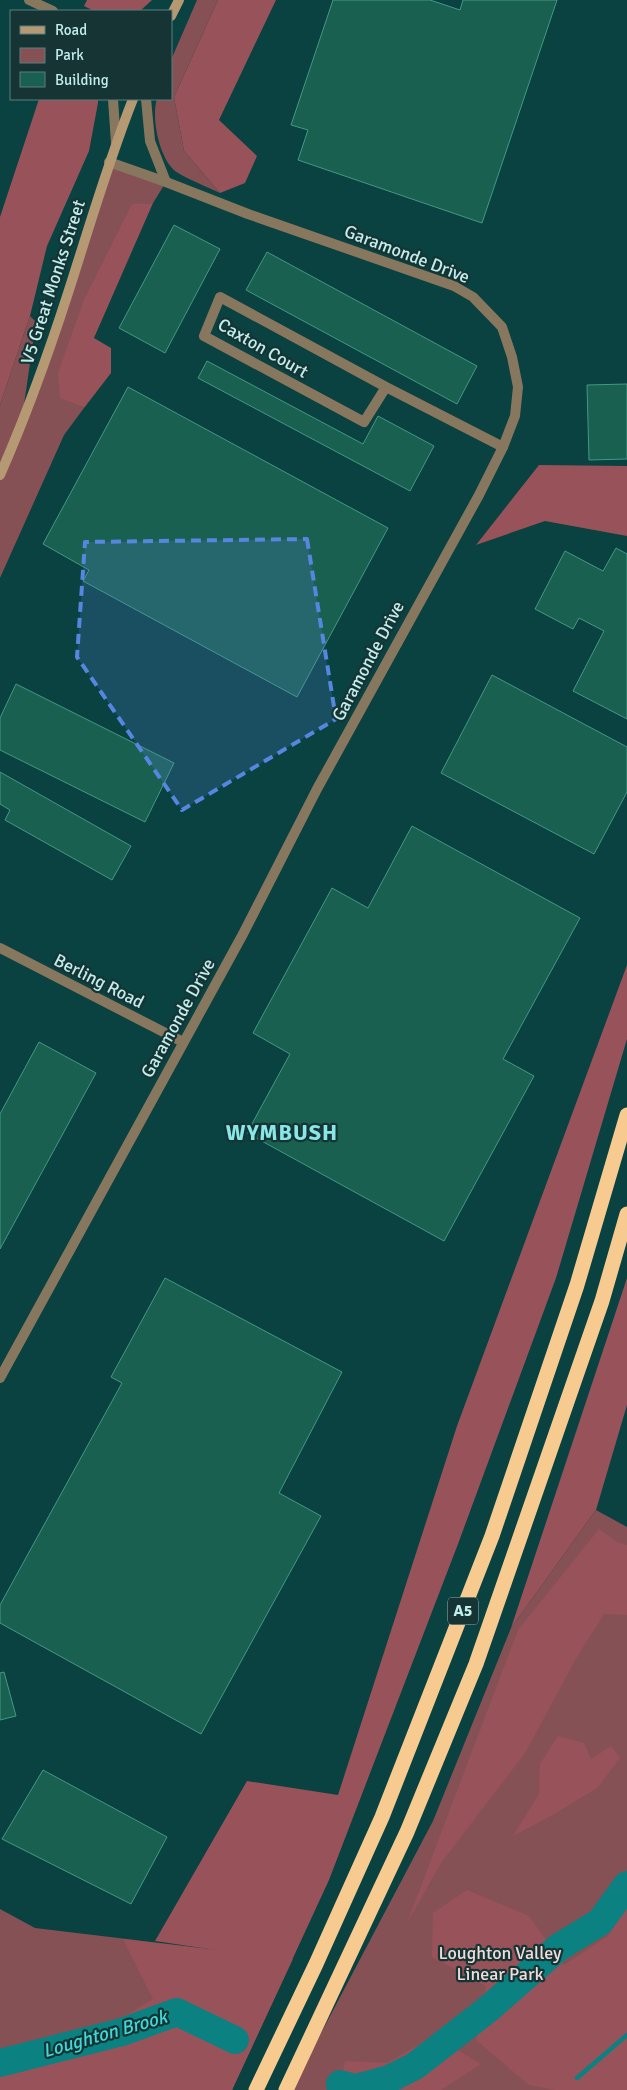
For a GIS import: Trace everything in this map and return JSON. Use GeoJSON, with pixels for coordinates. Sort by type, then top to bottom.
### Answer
{"type":"FeatureCollection","features":[{"type":"Feature","properties":{"kind":"highway","name":"A5"},"geometry":{"type":"LineString","coordinates":[[256,2090],[316,1964],[382,1817],[492,1536],[577,1284],[627,1116]]}},
{"type":"Feature","properties":{"kind":"highway","name":"A5"},"geometry":{"type":"LineString","coordinates":[[286,2090],[407,1832],[476,1664],[602,1301],[627,1214]]}},
{"type":"Feature","properties":{"kind":"street"},"geometry":{"type":"LineString","coordinates":[[29,0],[51,10]]}},
{"type":"Feature","properties":{"kind":"street"},"geometry":{"type":"LineString","coordinates":[[172,14],[179,0]]}},
{"type":"Feature","properties":{"kind":"street"},"geometry":{"type":"LineString","coordinates":[[113,100],[116,143]]}},
{"type":"Feature","properties":{"kind":"street","name":"V5 Great Monks Street"},"geometry":{"type":"LineString","coordinates":[[0,475],[20,429],[48,352],[109,162],[133,100]]}},
{"type":"Feature","properties":{"kind":"street"},"geometry":{"type":"LineString","coordinates":[[146,100],[150,141],[166,182]]}},
{"type":"Feature","properties":{"kind":"street","name":"Garamonde Drive"},"geometry":{"type":"LineString","coordinates":[[0,1378],[243,934],[379,673],[463,524],[503,447],[515,416],[518,387],[512,357],[502,328],[474,297],[454,286],[248,214],[109,162]]}},
{"type":"Feature","properties":{"kind":"street","name":"Caxton Court"},"geometry":{"type":"LineString","coordinates":[[386,387],[364,422],[204,336],[220,297],[386,387],[503,447]]}},
{"type":"Feature","properties":{"kind":"street","name":"Berling Road"},"geometry":{"type":"LineString","coordinates":[[0,948],[183,1042]]}},
{"type":"Feature","properties":{"kind":"highlighted area"},"geometry":{"type":"Polygon","coordinates":[[[307,539],[336,719],[182,810],[77,657],[85,542],[307,539]]]}},
{"type":"Feature","properties":{"kind":"green space"},"geometry":{"type":"Polygon","coordinates":[[[87,0],[152,0],[141,10],[92,10],[84,6],[87,0]]]}},
{"type":"Feature","properties":{"kind":"green space"},"geometry":{"type":"Polygon","coordinates":[[[197,0],[218,0],[174,97],[184,151],[220,193],[175,171],[163,154],[157,135],[155,107],[157,100],[172,100],[172,58],[197,0]]]}},
{"type":"Feature","properties":{"kind":"green space"},"geometry":{"type":"Polygon","coordinates":[[[218,0],[276,0],[219,120],[257,156],[245,183],[220,193],[184,151],[174,97],[218,0]]]}},
{"type":"Feature","properties":{"kind":"green space"},"geometry":{"type":"Polygon","coordinates":[[[39,100],[98,100],[89,151],[47,246],[30,316],[0,405],[0,217],[39,100]]]}},
{"type":"Feature","properties":{"kind":"green space"},"geometry":{"type":"Polygon","coordinates":[[[109,162],[166,182],[153,203],[132,205],[61,398],[84,408],[64,435],[0,578],[0,405],[30,316],[36,322],[21,425],[109,162]]]}},
{"type":"Feature","properties":{"kind":"green space"},"geometry":{"type":"Polygon","coordinates":[[[153,203],[94,338],[111,348],[111,373],[84,408],[60,398],[58,373],[84,300],[132,204],[153,203]]]}},
{"type":"Feature","properties":{"kind":"green space"},"geometry":{"type":"Polygon","coordinates":[[[539,465],[627,466],[627,536],[545,521],[476,545],[539,465]]]}},
{"type":"Feature","properties":{"kind":"green space"},"geometry":{"type":"Polygon","coordinates":[[[627,965],[627,1039],[556,1278],[458,1544],[329,1880],[232,2090],[0,2090],[0,2053],[109,2026],[153,1999],[123,1939],[222,1951],[155,1941],[247,1781],[338,1795],[457,1426],[627,965]]]}},
{"type":"Feature","properties":{"kind":"green space"},"geometry":{"type":"Polygon","coordinates":[[[627,1278],[627,1405],[596,1510],[511,1628],[627,1278]]]}},
{"type":"Feature","properties":{"kind":"green space","name":"Loughton Valley Linear Park"},"geometry":{"type":"Polygon","coordinates":[[[596,1510],[627,1527],[627,2090],[291,2090],[433,1821],[511,1628],[596,1510]]]}},
{"type":"Feature","properties":{"kind":"green space"},"geometry":{"type":"Polygon","coordinates":[[[599,1529],[617,1542],[627,1545],[627,1615],[604,1614],[578,1655],[525,1753],[441,1863],[407,1923],[518,1630],[599,1529]]]}},
{"type":"Feature","properties":{"kind":"green space"},"geometry":{"type":"Polygon","coordinates":[[[558,1736],[584,1743],[591,1759],[611,1746],[620,1758],[597,1788],[513,1836],[539,1794],[540,1764],[558,1736]]]}},
{"type":"Feature","properties":{"kind":"green space"},"geometry":{"type":"Polygon","coordinates":[[[467,1890],[529,1916],[564,1965],[608,1936],[627,1907],[627,2090],[556,2090],[529,2085],[476,2040],[486,1986],[432,1957],[433,1913],[467,1890]]]}},
{"type":"Feature","properties":{"kind":"green space"},"geometry":{"type":"Polygon","coordinates":[[[0,1909],[35,1928],[293,1959],[232,2090],[0,2090],[0,1909]]]}},
{"type":"Feature","properties":{"kind":"green space"},"geometry":{"type":"Polygon","coordinates":[[[434,2036],[481,2064],[441,2090],[339,2090],[345,2061],[387,2063],[434,2036]]]}},
{"type":"Feature","properties":{"kind":"building"},"geometry":{"type":"Polygon","coordinates":[[[333,0],[430,0],[460,10],[463,0],[557,0],[482,223],[298,160],[308,130],[291,125],[333,0]]]}},
{"type":"Feature","properties":{"kind":"building"},"geometry":{"type":"Polygon","coordinates":[[[174,225],[220,249],[165,353],[119,328],[174,225]]]}},
{"type":"Feature","properties":{"kind":"building"},"geometry":{"type":"Polygon","coordinates":[[[267,252],[477,366],[457,404],[246,290],[267,252]]]}},
{"type":"Feature","properties":{"kind":"building"},"geometry":{"type":"Polygon","coordinates":[[[207,361],[363,444],[378,416],[434,446],[410,491],[198,378],[207,361]]]}},
{"type":"Feature","properties":{"kind":"building"},"geometry":{"type":"Polygon","coordinates":[[[627,384],[627,459],[589,460],[587,385],[627,384]]]}},
{"type":"Feature","properties":{"kind":"building"},"geometry":{"type":"Polygon","coordinates":[[[128,387],[388,528],[297,697],[83,581],[89,570],[43,544],[128,387]]]}},
{"type":"Feature","properties":{"kind":"building"},"geometry":{"type":"Polygon","coordinates":[[[616,548],[627,554],[627,719],[573,691],[604,631],[579,618],[573,629],[535,609],[565,551],[603,571],[616,548]]]}},
{"type":"Feature","properties":{"kind":"building"},"geometry":{"type":"Polygon","coordinates":[[[492,675],[627,747],[627,792],[594,854],[441,773],[492,675]]]}},
{"type":"Feature","properties":{"kind":"building"},"geometry":{"type":"Polygon","coordinates":[[[16,684],[174,763],[145,822],[0,750],[0,718],[16,684]]]}},
{"type":"Feature","properties":{"kind":"building"},"geometry":{"type":"Polygon","coordinates":[[[0,772],[131,846],[112,880],[5,820],[10,810],[0,804],[0,772]]]}},
{"type":"Feature","properties":{"kind":"building"},"geometry":{"type":"Polygon","coordinates":[[[412,826],[580,918],[503,1059],[534,1076],[444,1241],[247,1133],[290,1054],[253,1033],[332,888],[368,908],[412,826]]]}},
{"type":"Feature","properties":{"kind":"building"},"geometry":{"type":"Polygon","coordinates":[[[39,1042],[96,1073],[0,1249],[0,1114],[39,1042]]]}},
{"type":"Feature","properties":{"kind":"building"},"geometry":{"type":"Polygon","coordinates":[[[165,1278],[342,1372],[279,1493],[321,1516],[201,1734],[0,1623],[0,1605],[122,1383],[111,1377],[165,1278]]]}},
{"type":"Feature","properties":{"kind":"building"},"geometry":{"type":"Polygon","coordinates":[[[4,1672],[16,1716],[0,1720],[0,1673],[4,1672]]]}},
{"type":"Feature","properties":{"kind":"building"},"geometry":{"type":"Polygon","coordinates":[[[43,1770],[167,1837],[131,1904],[2,1839],[43,1770]]]}},
{"type":"Feature","properties":{"kind":"waterway","name":"Loughton Brook"},"geometry":{"type":"LineString","coordinates":[[340,2084],[355,2088],[389,2079],[415,2066],[487,2010],[559,1947],[600,1922],[627,1885]]}},
{"type":"Feature","properties":{"kind":"waterway","name":"Loughton Brook"},"geometry":{"type":"LineString","coordinates":[[0,2063],[122,2032],[177,2012],[235,2040]]}},
{"type":"Feature","properties":{"kind":"waterway"},"geometry":{"type":"LineString","coordinates":[[577,2078],[627,2035]]}},
{"type":"Feature","properties":{"kind":"district","name":"WYMBUSH"},"geometry":{"type":"Point","coordinates":[282,1132]}}]}
